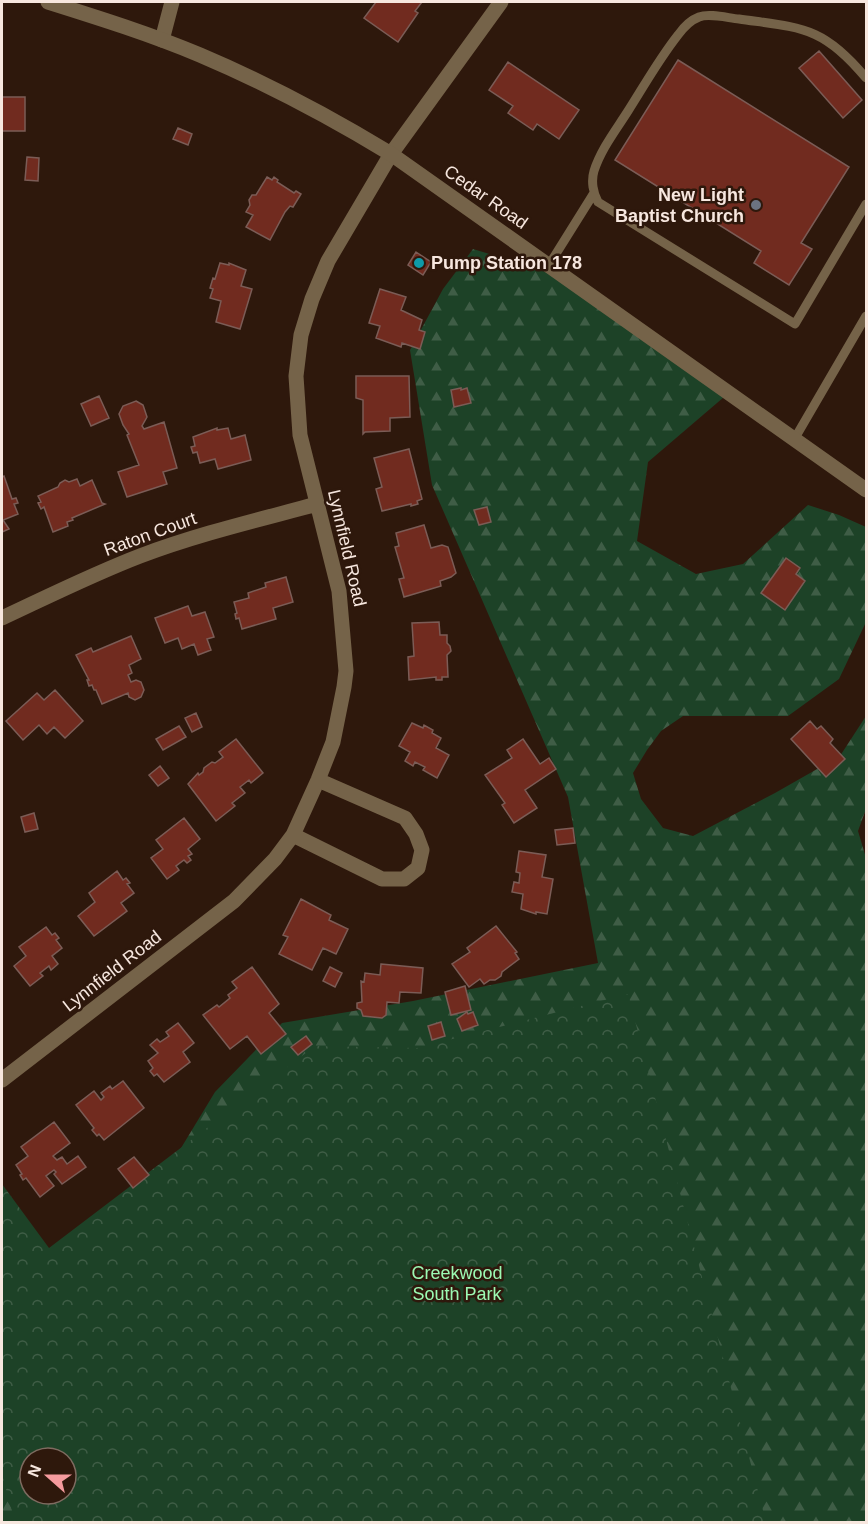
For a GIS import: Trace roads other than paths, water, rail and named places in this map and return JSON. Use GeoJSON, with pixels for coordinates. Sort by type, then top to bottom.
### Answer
{"type":"FeatureCollection","features":[{"type":"Feature","properties":{"kind":"street","name":"Cedar Road"},"geometry":{"type":"LineString","coordinates":[[48,2],[117,23],[199,54],[265,84],[391,154],[867,490]]}},
{"type":"Feature","properties":{"kind":"street"},"geometry":{"type":"LineString","coordinates":[[162,40],[172,2]]}},
{"type":"Feature","properties":{"kind":"street","name":"Lynnfield Road"},"geometry":{"type":"LineString","coordinates":[[2,1080],[234,901],[275,859],[293,835],[333,742],[346,670],[339,591],[297,416],[296,376],[301,335],[312,299],[328,261],[391,154],[501,2]]}},
{"type":"Feature","properties":{"kind":"street","name":"Raton Court"},"geometry":{"type":"LineString","coordinates":[[2,618],[141,555],[196,537],[317,504]]}},
{"type":"Feature","properties":{"kind":"street"},"geometry":{"type":"LineString","coordinates":[[293,835],[382,879],[404,879],[418,868],[422,850],[416,834],[405,818],[318,780]]}},
{"type":"Feature","properties":{"kind":"lane"},"geometry":{"type":"LineString","coordinates":[[867,78],[838,48],[813,32],[798,27],[731,18],[704,16],[697,18],[679,33],[667,50],[603,150],[593,174],[594,194],[598,202],[795,324],[867,204]]}},
{"type":"Feature","properties":{"kind":"lane"},"geometry":{"type":"LineString","coordinates":[[549,265],[594,194]]}},
{"type":"Feature","properties":{"kind":"lane"},"geometry":{"type":"LineString","coordinates":[[795,438],[867,316]]}},
{"type":"Feature","properties":{"kind":"place","name":"New Light Baptist Church"},"geometry":{"type":"Point","coordinates":[756,205]}},
{"type":"Feature","properties":{"kind":"place","name":"Pump Station 178"},"geometry":{"type":"Point","coordinates":[419,263]}},
{"type":"Feature","properties":{"kind":"park label","name":"Creekwood South Park"},"geometry":{"type":"Point","coordinates":[457,1283]}}]}
